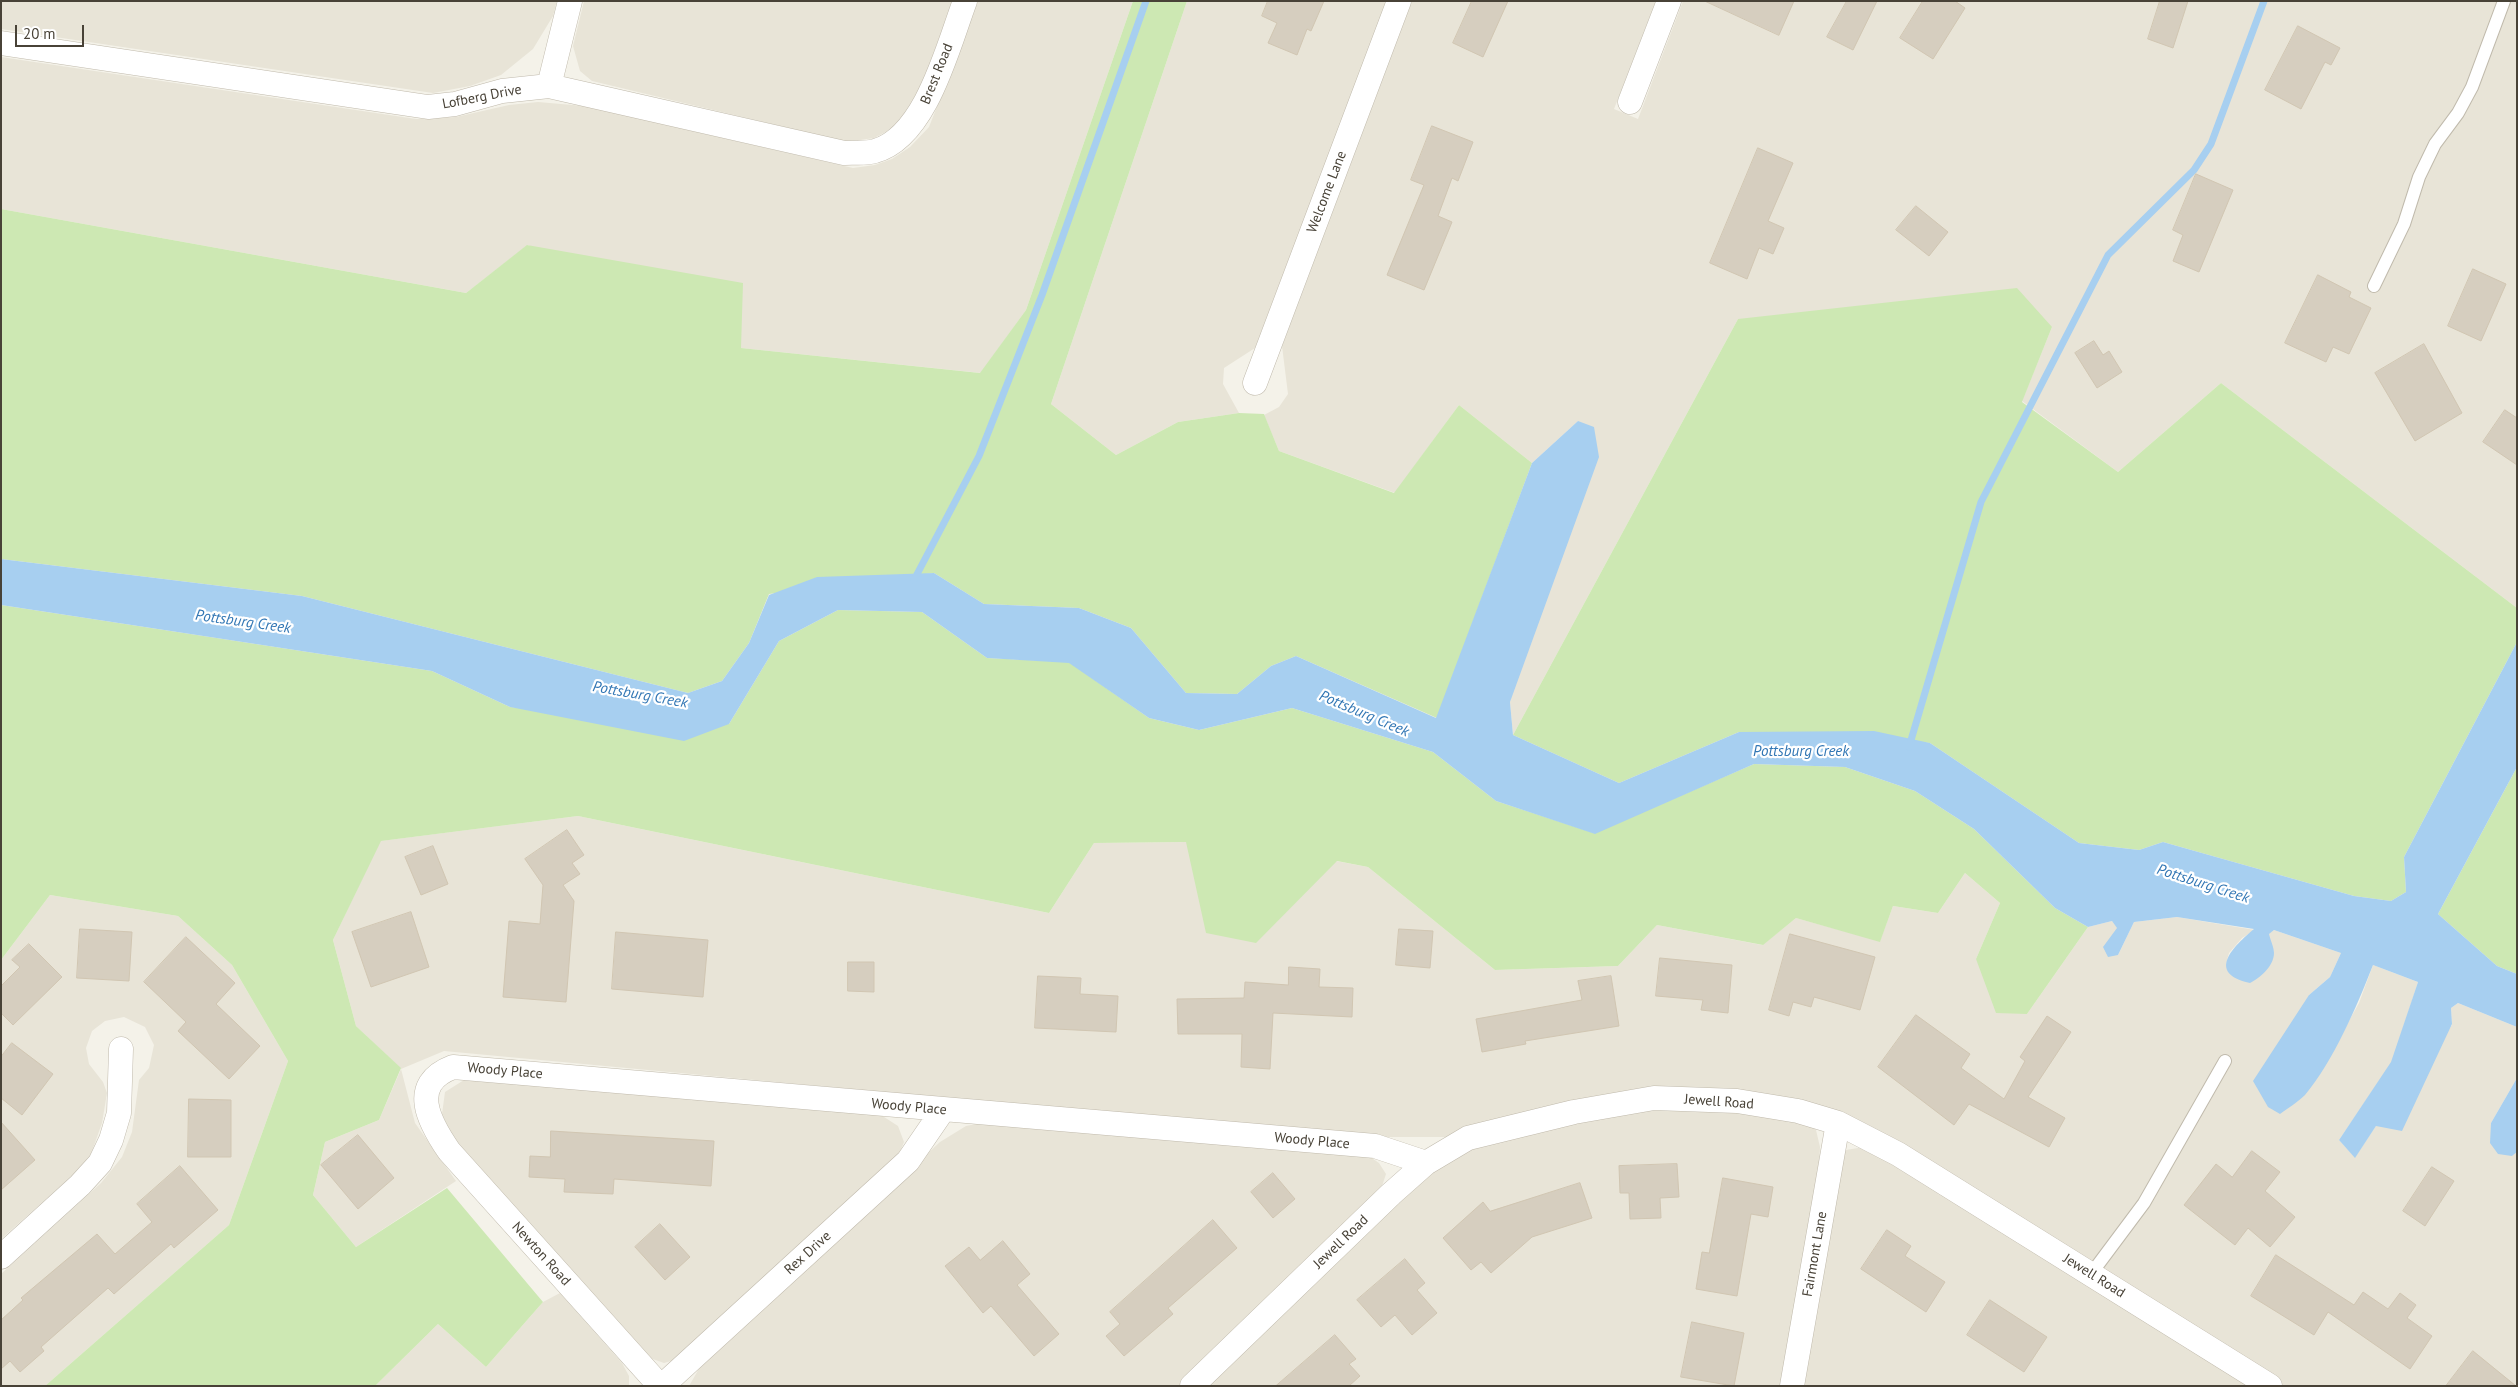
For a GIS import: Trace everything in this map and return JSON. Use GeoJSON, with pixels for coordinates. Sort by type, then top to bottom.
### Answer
{"type":"FeatureCollection","features":[{"type":"Feature","properties":{"kind":"street"},"geometry":{"type":"LineString","coordinates":[[550,86],[570,1]]}},
{"type":"Feature","properties":{"kind":"street","name":"Brest Road"},"geometry":{"type":"LineString","coordinates":[[898,140],[914,122],[928,100],[965,1]]}},
{"type":"Feature","properties":{"kind":"street","name":"Welcome Lane"},"geometry":{"type":"LineString","coordinates":[[1255,383],[1400,1]]}},
{"type":"Feature","properties":{"kind":"street"},"geometry":{"type":"LineString","coordinates":[[1630,102],[1668,1]]}},
{"type":"Feature","properties":{"kind":"street","name":"Lofberg Drive"},"geometry":{"type":"LineString","coordinates":[[1,43],[428,107],[455,104],[502,91],[550,86],[844,153],[874,152],[898,140]]}},
{"type":"Feature","properties":{"kind":"street"},"geometry":{"type":"LineString","coordinates":[[1,1257],[80,1185],[100,1163],[111,1140],[119,1113],[121,1049]]}},
{"type":"Feature","properties":{"kind":"street","name":"Woody Place"},"geometry":{"type":"LineString","coordinates":[[429,1117],[426,1097],[430,1083],[440,1072],[453,1067],[1375,1146],[1426,1163]]}},
{"type":"Feature","properties":{"kind":"street","name":"Jewell Road"},"geometry":{"type":"LineString","coordinates":[[1192,1386],[1391,1194],[1426,1163],[1468,1138],[1574,1112],[1654,1098],[1737,1101],[1798,1111],[1838,1123],[1898,1154],[2270,1386]]}},
{"type":"Feature","properties":{"kind":"street","name":"Rex Drive"},"geometry":{"type":"LineString","coordinates":[[661,1386],[908,1160],[943,1110]]}},
{"type":"Feature","properties":{"kind":"street","name":"Newton Road"},"geometry":{"type":"LineString","coordinates":[[429,1117],[449,1151],[661,1386]]}},
{"type":"Feature","properties":{"kind":"street","name":"Fairmont Lane"},"geometry":{"type":"LineString","coordinates":[[1792,1386],[1838,1123]]}},
{"type":"Feature","properties":{"kind":"lane"},"geometry":{"type":"LineString","coordinates":[[2374,286],[2404,224],[2419,177],[2435,144],[2458,114],[2472,87],[2504,1]]}},
{"type":"Feature","properties":{"kind":"lane"},"geometry":{"type":"LineString","coordinates":[[2091,1274],[2144,1203],[2225,1061]]}},
{"type":"Feature","properties":{"kind":"shaded area"},"geometry":{"type":"Polygon","coordinates":[[[1,1],[557,1],[553,16],[533,49],[501,75],[470,86],[433,93],[1,29],[1,1]]]}},
{"type":"Feature","properties":{"kind":"shaded area"},"geometry":{"type":"Polygon","coordinates":[[[584,1],[953,1],[914,106],[899,125],[874,138],[847,142],[592,81],[580,71],[573,46],[584,1]]]}},
{"type":"Feature","properties":{"kind":"shaded area"},"geometry":{"type":"Polygon","coordinates":[[[978,1],[1133,1],[1026,310],[981,373],[741,348],[528,245],[466,293],[1,209],[1,57],[416,119],[456,117],[509,105],[538,102],[584,106],[853,168],[875,165],[892,159],[910,147],[929,127],[978,1]]]}},
{"type":"Feature","properties":{"kind":"shaded area"},"geometry":{"type":"Polygon","coordinates":[[[1187,1],[1387,1],[1255,348],[1224,368],[1223,384],[1239,413],[1178,422],[1116,455],[1051,404],[1187,1]]]}},
{"type":"Feature","properties":{"kind":"shaded area"},"geometry":{"type":"Polygon","coordinates":[[[1412,1],[1656,1],[1614,109],[1638,119],[1683,1],[2517,1],[2517,608],[2221,383],[2118,472],[2022,401],[2052,327],[1738,319],[1513,735],[1510,702],[1578,421],[1532,463],[1459,405],[1395,493],[1279,451],[1264,415],[1279,407],[1288,394],[1282,346],[1412,1]]]}},
{"type":"Feature","properties":{"kind":"shaded area"},"geometry":{"type":"Polygon","coordinates":[[[578,816],[1049,913],[1094,843],[1186,842],[1256,942],[1336,861],[1368,867],[1495,970],[1618,966],[1657,925],[1762,945],[1796,918],[1880,941],[1893,906],[1938,913],[1965,873],[2000,903],[1976,959],[2027,1014],[2088,927],[2112,921],[2117,927],[2118,955],[2134,922],[2177,917],[2255,930],[2242,938],[2229,953],[2226,964],[2274,953],[2268,934],[2274,930],[2341,953],[2330,977],[2309,995],[2304,1095],[2330,1055],[2359,1003],[2373,965],[2418,982],[2392,1062],[2339,1140],[2355,1157],[2452,1025],[2451,1008],[2458,1003],[2517,1027],[2517,1078],[2491,1123],[2512,1156],[2517,1152],[2517,1386],[2284,1386],[1899,1143],[1740,1090],[1448,1137],[1367,1137],[444,1051],[401,1069],[356,1026],[333,940],[380,841],[578,816]]]}},
{"type":"Feature","properties":{"kind":"shaded area"},"geometry":{"type":"Polygon","coordinates":[[[50,895],[178,916],[232,965],[288,1061],[229,1225],[45,1386],[1,1386],[1,1274],[101,1183],[122,1157],[132,1132],[139,1080],[149,1068],[154,1045],[145,1027],[124,1017],[105,1021],[92,1031],[86,1048],[89,1064],[103,1082],[107,1093],[102,1123],[91,1154],[74,1174],[1,1239],[1,960],[50,895]]]}},
{"type":"Feature","properties":{"kind":"shaded area"},"geometry":{"type":"Polygon","coordinates":[[[401,1069],[415,1123],[456,1181],[356,1247],[313,1195],[325,1142],[379,1120],[401,1069]]]}},
{"type":"Feature","properties":{"kind":"shaded area"},"geometry":{"type":"Polygon","coordinates":[[[464,1080],[881,1115],[898,1126],[904,1142],[897,1159],[678,1359],[664,1363],[647,1357],[453,1140],[442,1114],[445,1092],[464,1080]]]}},
{"type":"Feature","properties":{"kind":"shaded area"},"geometry":{"type":"Polygon","coordinates":[[[1689,1106],[1809,1122],[1816,1130],[1820,1147],[1818,1184],[1782,1386],[1204,1386],[1409,1187],[1483,1142],[1607,1115],[1689,1106]]]}},
{"type":"Feature","properties":{"kind":"shaded area"},"geometry":{"type":"Polygon","coordinates":[[[987,1122],[1366,1154],[1379,1163],[1386,1174],[1381,1189],[1179,1386],[689,1386],[704,1360],[940,1142],[966,1126],[987,1122]]]}},
{"type":"Feature","properties":{"kind":"shaded area"},"geometry":{"type":"Polygon","coordinates":[[[1864,1147],[2251,1386],[1802,1386],[1840,1155],[1846,1150],[1864,1147]]]}},
{"type":"Feature","properties":{"kind":"shaded area"},"geometry":{"type":"Polygon","coordinates":[[[560,1293],[622,1363],[629,1376],[629,1386],[375,1386],[438,1324],[486,1367],[543,1302],[560,1293]]]}},
{"type":"Feature","properties":{"kind":"green space"},"geometry":{"type":"Polygon","coordinates":[[[1133,1],[1187,1],[1051,404],[1116,455],[1178,422],[1239,413],[1264,414],[1279,451],[1394,493],[1459,405],[1532,463],[1437,718],[1296,656],[1271,666],[1237,694],[1186,693],[1131,628],[1079,608],[984,604],[934,573],[769,594],[749,643],[722,681],[688,693],[302,596],[1,559],[1,209],[466,293],[527,245],[743,283],[741,348],[980,373],[1026,310],[1133,1]]]}},
{"type":"Feature","properties":{"kind":"green space"},"geometry":{"type":"Polygon","coordinates":[[[2017,288],[2052,327],[2022,402],[2118,472],[2221,383],[2517,608],[2517,642],[2404,857],[2406,892],[2391,901],[2354,896],[2163,842],[2139,850],[2079,843],[1930,743],[1739,732],[1619,783],[1513,735],[1738,319],[2017,288]]]}},
{"type":"Feature","properties":{"kind":"green space"},"geometry":{"type":"Polygon","coordinates":[[[1,605],[432,671],[510,707],[729,724],[779,641],[838,610],[922,612],[987,658],[1069,662],[1149,718],[1199,730],[1292,708],[1433,752],[1496,801],[1594,833],[1754,764],[1845,767],[1915,791],[1974,829],[2055,908],[2088,927],[2027,1014],[1996,1013],[1976,959],[2000,903],[1965,873],[1938,913],[1893,906],[1880,942],[1796,918],[1763,945],[1657,925],[1618,966],[1495,970],[1368,867],[1337,861],[1256,943],[1206,933],[1186,842],[1094,843],[1049,913],[578,816],[381,841],[333,940],[356,1026],[401,1068],[379,1120],[325,1142],[313,1195],[356,1247],[447,1188],[543,1302],[486,1367],[438,1324],[375,1386],[45,1386],[229,1225],[288,1061],[232,965],[178,916],[50,895],[1,960],[1,605]]]}},
{"type":"Feature","properties":{"kind":"green space"},"geometry":{"type":"Polygon","coordinates":[[[2517,767],[2517,974],[2497,966],[2438,914],[2517,767]]]}},
{"type":"Feature","properties":{"kind":"water","name":"Pottsburg Creek"},"geometry":{"type":"Polygon","coordinates":[[[1578,421],[1594,427],[1599,457],[1510,702],[1513,735],[1619,783],[1739,732],[1874,731],[1930,743],[2079,843],[2139,850],[2163,842],[2354,896],[2391,901],[2406,892],[2404,857],[2517,642],[2517,767],[2438,914],[2497,966],[2517,974],[2517,1027],[2458,1003],[2451,1008],[2452,1024],[2402,1131],[2376,1126],[2355,1158],[2339,1140],[2391,1062],[2418,982],[2373,965],[2352,1015],[2325,1067],[2305,1095],[2280,1114],[2268,1107],[2253,1081],[2309,995],[2330,977],[2341,953],[2274,930],[2269,934],[2274,951],[2272,962],[2262,975],[2250,983],[2236,979],[2229,973],[2226,966],[2232,951],[2254,929],[2177,917],[2134,922],[2118,955],[2108,957],[2103,947],[2117,928],[2112,921],[2088,927],[2055,908],[1974,829],[1915,791],[1845,767],[1754,764],[1595,834],[1496,801],[1433,752],[1292,708],[1199,730],[1149,718],[1069,663],[987,658],[922,612],[838,610],[779,641],[729,724],[684,741],[510,707],[432,671],[1,605],[1,559],[302,596],[688,693],[722,681],[749,643],[769,595],[817,577],[934,573],[984,604],[1079,608],[1131,628],[1186,693],[1237,694],[1271,666],[1296,656],[1436,718],[1532,463],[1578,421]]]}},
{"type":"Feature","properties":{"kind":"water"},"geometry":{"type":"Polygon","coordinates":[[[2517,1078],[2517,1152],[2512,1156],[2498,1154],[2490,1143],[2491,1123],[2517,1078]]]}},
{"type":"Feature","properties":{"kind":"building"},"geometry":{"type":"Polygon","coordinates":[[[1268,1],[1324,1],[1311,31],[1307,29],[1297,55],[1268,43],[1277,23],[1262,16],[1268,1]]]}},
{"type":"Feature","properties":{"kind":"building"},"geometry":{"type":"Polygon","coordinates":[[[1472,1],[1508,1],[1483,57],[1453,43],[1472,1]]]}},
{"type":"Feature","properties":{"kind":"building"},"geometry":{"type":"Polygon","coordinates":[[[1705,1],[1794,1],[1779,35],[1705,1]]]}},
{"type":"Feature","properties":{"kind":"building"},"geometry":{"type":"Polygon","coordinates":[[[1847,1],[1877,1],[1853,50],[1827,37],[1847,1]]]}},
{"type":"Feature","properties":{"kind":"building"},"geometry":{"type":"Polygon","coordinates":[[[1923,1],[1955,1],[1965,8],[1933,59],[1900,38],[1923,1]]]}},
{"type":"Feature","properties":{"kind":"building"},"geometry":{"type":"Polygon","coordinates":[[[2160,1],[2188,1],[2173,48],[2148,39],[2160,1]]]}},
{"type":"Feature","properties":{"kind":"building"},"geometry":{"type":"Polygon","coordinates":[[[2298,26],[2340,48],[2331,65],[2325,62],[2301,109],[2265,90],[2298,26]]]}},
{"type":"Feature","properties":{"kind":"building"},"geometry":{"type":"Polygon","coordinates":[[[1432,126],[1473,142],[1458,181],[1452,178],[1438,216],[1452,222],[1424,290],[1387,275],[1424,185],[1411,180],[1432,126]]]}},
{"type":"Feature","properties":{"kind":"building"},"geometry":{"type":"Polygon","coordinates":[[[1758,148],[1793,163],[1768,221],[1784,228],[1773,254],[1759,248],[1747,279],[1710,263],[1758,148]]]}},
{"type":"Feature","properties":{"kind":"building"},"geometry":{"type":"Polygon","coordinates":[[[2196,174],[2233,190],[2199,272],[2173,261],[2183,235],[2173,230],[2196,174]]]}},
{"type":"Feature","properties":{"kind":"building"},"geometry":{"type":"Polygon","coordinates":[[[1916,206],[1948,232],[1929,256],[1896,230],[1916,206]]]}},
{"type":"Feature","properties":{"kind":"building"},"geometry":{"type":"Polygon","coordinates":[[[2473,269],[2506,284],[2481,341],[2448,326],[2473,269]]]}},
{"type":"Feature","properties":{"kind":"building"},"geometry":{"type":"Polygon","coordinates":[[[2318,275],[2351,292],[2349,297],[2371,308],[2349,354],[2333,347],[2326,362],[2285,343],[2318,275]]]}},
{"type":"Feature","properties":{"kind":"building"},"geometry":{"type":"Polygon","coordinates":[[[2094,341],[2103,355],[2109,351],[2122,372],[2097,388],[2075,353],[2094,341]]]}},
{"type":"Feature","properties":{"kind":"building"},"geometry":{"type":"Polygon","coordinates":[[[2424,344],[2462,413],[2415,441],[2375,373],[2424,344]]]}},
{"type":"Feature","properties":{"kind":"building"},"geometry":{"type":"Polygon","coordinates":[[[2505,410],[2517,418],[2517,465],[2483,442],[2505,410]]]}},
{"type":"Feature","properties":{"kind":"building"},"geometry":{"type":"Polygon","coordinates":[[[567,830],[584,855],[572,863],[580,874],[563,885],[574,901],[566,1002],[503,997],[509,921],[540,924],[543,885],[525,859],[567,830]]]}},
{"type":"Feature","properties":{"kind":"building"},"geometry":{"type":"Polygon","coordinates":[[[433,846],[448,884],[421,895],[405,857],[433,846]]]}},
{"type":"Feature","properties":{"kind":"building"},"geometry":{"type":"Polygon","coordinates":[[[411,912],[429,967],[371,987],[352,932],[411,912]]]}},
{"type":"Feature","properties":{"kind":"building"},"geometry":{"type":"Polygon","coordinates":[[[80,929],[132,932],[129,981],[77,978],[80,929]]]}},
{"type":"Feature","properties":{"kind":"building"},"geometry":{"type":"Polygon","coordinates":[[[1399,929],[1433,931],[1430,968],[1396,965],[1399,929]]]}},
{"type":"Feature","properties":{"kind":"building"},"geometry":{"type":"Polygon","coordinates":[[[616,932],[708,940],[703,997],[612,989],[616,932]]]}},
{"type":"Feature","properties":{"kind":"building"},"geometry":{"type":"Polygon","coordinates":[[[1790,934],[1875,957],[1860,1010],[1814,997],[1811,1007],[1793,1002],[1789,1016],[1769,1010],[1790,934]]]}},
{"type":"Feature","properties":{"kind":"building"},"geometry":{"type":"Polygon","coordinates":[[[186,937],[235,983],[216,1004],[260,1046],[229,1079],[178,1031],[186,1022],[144,982],[186,937]]]}},
{"type":"Feature","properties":{"kind":"building"},"geometry":{"type":"Polygon","coordinates":[[[29,944],[62,977],[13,1025],[1,1013],[1,986],[20,967],[12,960],[29,944]]]}},
{"type":"Feature","properties":{"kind":"building"},"geometry":{"type":"Polygon","coordinates":[[[1660,958],[1732,965],[1728,1013],[1701,1010],[1703,1000],[1656,996],[1660,958]]]}},
{"type":"Feature","properties":{"kind":"building"},"geometry":{"type":"Polygon","coordinates":[[[848,962],[874,962],[874,992],[848,991],[848,962]]]}},
{"type":"Feature","properties":{"kind":"building"},"geometry":{"type":"Polygon","coordinates":[[[1289,967],[1320,969],[1319,987],[1353,988],[1352,1017],[1273,1013],[1270,1069],[1241,1067],[1242,1034],[1178,1034],[1177,999],[1244,998],[1245,982],[1288,985],[1289,967]]]}},
{"type":"Feature","properties":{"kind":"building"},"geometry":{"type":"Polygon","coordinates":[[[1038,976],[1081,978],[1080,994],[1118,996],[1116,1032],[1035,1028],[1038,976]]]}},
{"type":"Feature","properties":{"kind":"building"},"geometry":{"type":"Polygon","coordinates":[[[1611,976],[1619,1026],[1525,1041],[1526,1044],[1482,1052],[1476,1019],[1582,1000],[1578,981],[1611,976]]]}},
{"type":"Feature","properties":{"kind":"building"},"geometry":{"type":"Polygon","coordinates":[[[1916,1015],[1970,1054],[1961,1068],[2004,1099],[2025,1061],[2020,1057],[2047,1016],[2071,1032],[2028,1097],[2065,1118],[2049,1147],[1969,1104],[1954,1125],[1878,1067],[1916,1015]]]}},
{"type":"Feature","properties":{"kind":"building"},"geometry":{"type":"Polygon","coordinates":[[[12,1043],[53,1074],[22,1115],[1,1098],[1,1057],[12,1043]]]}},
{"type":"Feature","properties":{"kind":"building"},"geometry":{"type":"Polygon","coordinates":[[[189,1099],[231,1100],[231,1157],[188,1157],[189,1099]]]}},
{"type":"Feature","properties":{"kind":"building"},"geometry":{"type":"Polygon","coordinates":[[[1,1122],[35,1160],[1,1190],[1,1122]]]}},
{"type":"Feature","properties":{"kind":"building"},"geometry":{"type":"Polygon","coordinates":[[[551,1131],[714,1141],[711,1186],[614,1179],[613,1194],[564,1192],[565,1179],[529,1177],[530,1156],[550,1157],[551,1131]]]}},
{"type":"Feature","properties":{"kind":"building"},"geometry":{"type":"Polygon","coordinates":[[[358,1135],[394,1178],[358,1209],[321,1165],[358,1135]]]}},
{"type":"Feature","properties":{"kind":"building"},"geometry":{"type":"Polygon","coordinates":[[[2252,1151],[2280,1172],[2265,1191],[2295,1217],[2270,1247],[2248,1228],[2235,1245],[2184,1205],[2216,1164],[2232,1177],[2252,1151]]]}},
{"type":"Feature","properties":{"kind":"building"},"geometry":{"type":"Polygon","coordinates":[[[1677,1164],[1679,1197],[1660,1198],[1661,1218],[1630,1219],[1629,1193],[1620,1193],[1619,1166],[1677,1164]]]}},
{"type":"Feature","properties":{"kind":"building"},"geometry":{"type":"Polygon","coordinates":[[[180,1166],[218,1210],[174,1248],[171,1244],[114,1294],[108,1288],[41,1347],[44,1351],[20,1372],[10,1361],[1,1369],[1,1320],[23,1300],[21,1298],[97,1234],[115,1254],[152,1222],[137,1204],[180,1166]]]}},
{"type":"Feature","properties":{"kind":"building"},"geometry":{"type":"Polygon","coordinates":[[[2432,1167],[2454,1181],[2425,1226],[2403,1211],[2432,1167]]]}},
{"type":"Feature","properties":{"kind":"building"},"geometry":{"type":"Polygon","coordinates":[[[1273,1173],[1295,1199],[1273,1218],[1251,1192],[1273,1173]]]}},
{"type":"Feature","properties":{"kind":"building"},"geometry":{"type":"Polygon","coordinates":[[[1723,1178],[1773,1187],[1768,1217],[1751,1214],[1737,1296],[1696,1289],[1702,1252],[1709,1253],[1723,1178]]]}},
{"type":"Feature","properties":{"kind":"building"},"geometry":{"type":"Polygon","coordinates":[[[1580,1183],[1592,1218],[1532,1237],[1491,1273],[1481,1262],[1471,1270],[1443,1238],[1483,1202],[1490,1211],[1580,1183]]]}},
{"type":"Feature","properties":{"kind":"building"},"geometry":{"type":"Polygon","coordinates":[[[1213,1220],[1237,1248],[1168,1308],[1173,1314],[1124,1356],[1106,1336],[1120,1324],[1110,1312],[1213,1220]]]}},
{"type":"Feature","properties":{"kind":"building"},"geometry":{"type":"Polygon","coordinates":[[[660,1224],[690,1257],[665,1280],[635,1247],[660,1224]]]}},
{"type":"Feature","properties":{"kind":"building"},"geometry":{"type":"Polygon","coordinates":[[[1887,1230],[1911,1246],[1905,1256],[1945,1282],[1926,1312],[1861,1269],[1887,1230]]]}},
{"type":"Feature","properties":{"kind":"building"},"geometry":{"type":"Polygon","coordinates":[[[1003,1241],[1030,1274],[1017,1285],[1059,1334],[1034,1356],[991,1306],[983,1313],[945,1266],[969,1247],[980,1260],[1003,1241]]]}},
{"type":"Feature","properties":{"kind":"building"},"geometry":{"type":"Polygon","coordinates":[[[2276,1255],[2354,1305],[2363,1292],[2388,1309],[2400,1293],[2416,1305],[2407,1318],[2432,1336],[2410,1369],[2328,1312],[2314,1335],[2251,1296],[2276,1255]]]}},
{"type":"Feature","properties":{"kind":"building"},"geometry":{"type":"Polygon","coordinates":[[[1405,1259],[1425,1283],[1417,1290],[1437,1313],[1412,1335],[1395,1315],[1381,1327],[1357,1300],[1405,1259]]]}},
{"type":"Feature","properties":{"kind":"building"},"geometry":{"type":"Polygon","coordinates":[[[1990,1300],[2047,1337],[2024,1372],[1967,1335],[1990,1300]]]}},
{"type":"Feature","properties":{"kind":"building"},"geometry":{"type":"Polygon","coordinates":[[[1692,1322],[1744,1333],[1734,1386],[1681,1377],[1692,1322]]]}},
{"type":"Feature","properties":{"kind":"building"},"geometry":{"type":"Polygon","coordinates":[[[1335,1335],[1356,1359],[1349,1364],[1360,1376],[1349,1386],[1276,1386],[1335,1335]]]}},
{"type":"Feature","properties":{"kind":"building"},"geometry":{"type":"Polygon","coordinates":[[[2473,1351],[2516,1386],[2446,1386],[2473,1351]]]}},
{"type":"Feature","properties":{"kind":"waterway"},"geometry":{"type":"LineString","coordinates":[[914,580],[979,456],[1042,295],[1146,1]]}},
{"type":"Feature","properties":{"kind":"waterway"},"geometry":{"type":"LineString","coordinates":[[1909,747],[1981,502],[2108,255],[2194,170],[2211,144],[2264,1]]}}]}
